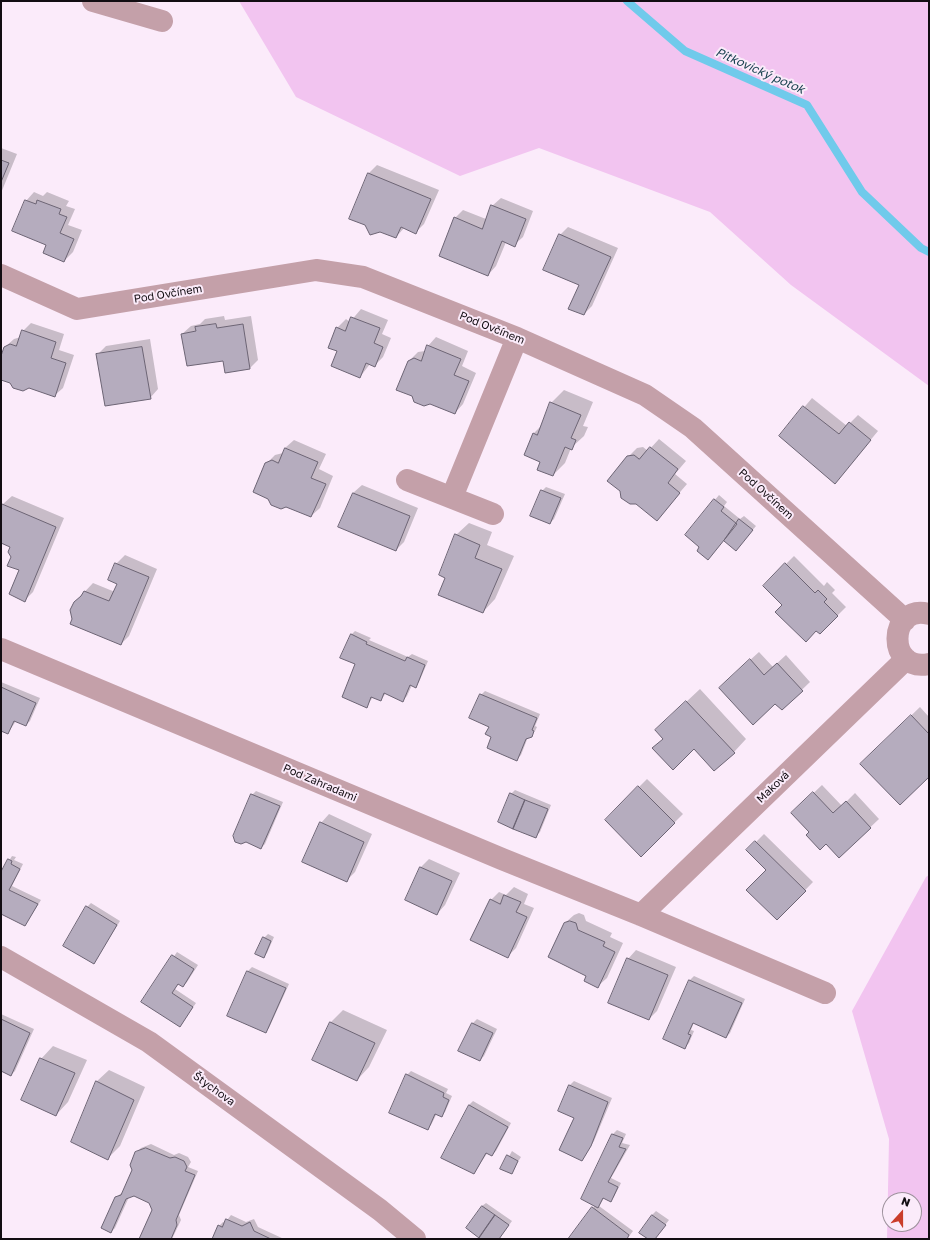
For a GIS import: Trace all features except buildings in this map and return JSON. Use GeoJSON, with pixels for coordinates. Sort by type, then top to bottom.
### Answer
{"type":"FeatureCollection","features":[{"type":"Feature","properties":{"kind":"street"},"geometry":{"type":"LineString","coordinates":[[94,1],[162,21]]}},
{"type":"Feature","properties":{"kind":"street","name":"Pod Ovčínem"},"geometry":{"type":"LineString","coordinates":[[1,276],[77,308],[316,270],[363,277],[517,338],[645,395],[693,428],[905,620]]}},
{"type":"Feature","properties":{"kind":"street"},"geometry":{"type":"LineString","coordinates":[[452,497],[517,338]]}},
{"type":"Feature","properties":{"kind":"street"},"geometry":{"type":"LineString","coordinates":[[407,480],[493,514]]}},
{"type":"Feature","properties":{"kind":"street"},"geometry":{"type":"LineString","coordinates":[[929,614],[919,613],[905,620],[900,626],[897,640],[898,647],[906,659],[919,665],[929,664]]}},
{"type":"Feature","properties":{"kind":"street","name":"Pod Zahradami"},"geometry":{"type":"LineString","coordinates":[[1,649],[825,993]]}},
{"type":"Feature","properties":{"kind":"street","name":"Maková"},"geometry":{"type":"LineString","coordinates":[[640,915],[906,659]]}},
{"type":"Feature","properties":{"kind":"street","name":"Štychova"},"geometry":{"type":"LineString","coordinates":[[1,957],[149,1042],[380,1210],[415,1239]]}},
{"type":"Feature","properties":{"kind":"shaded area"},"geometry":{"type":"Polygon","coordinates":[[[239,1],[929,1],[929,386],[791,285],[710,212],[539,148],[460,176],[296,97],[239,1]]]}},
{"type":"Feature","properties":{"kind":"shaded area"},"geometry":{"type":"Polygon","coordinates":[[[929,875],[929,1239],[887,1239],[887,1232],[922,1232],[922,1192],[888,1192],[889,1139],[852,1011],[926,877],[929,875]]]}},
{"type":"Feature","properties":{"kind":"waterway","name":"Pitkovický potok"},"geometry":{"type":"LineString","coordinates":[[627,1],[685,51],[807,105],[862,192],[921,248],[929,252]]}}]}
